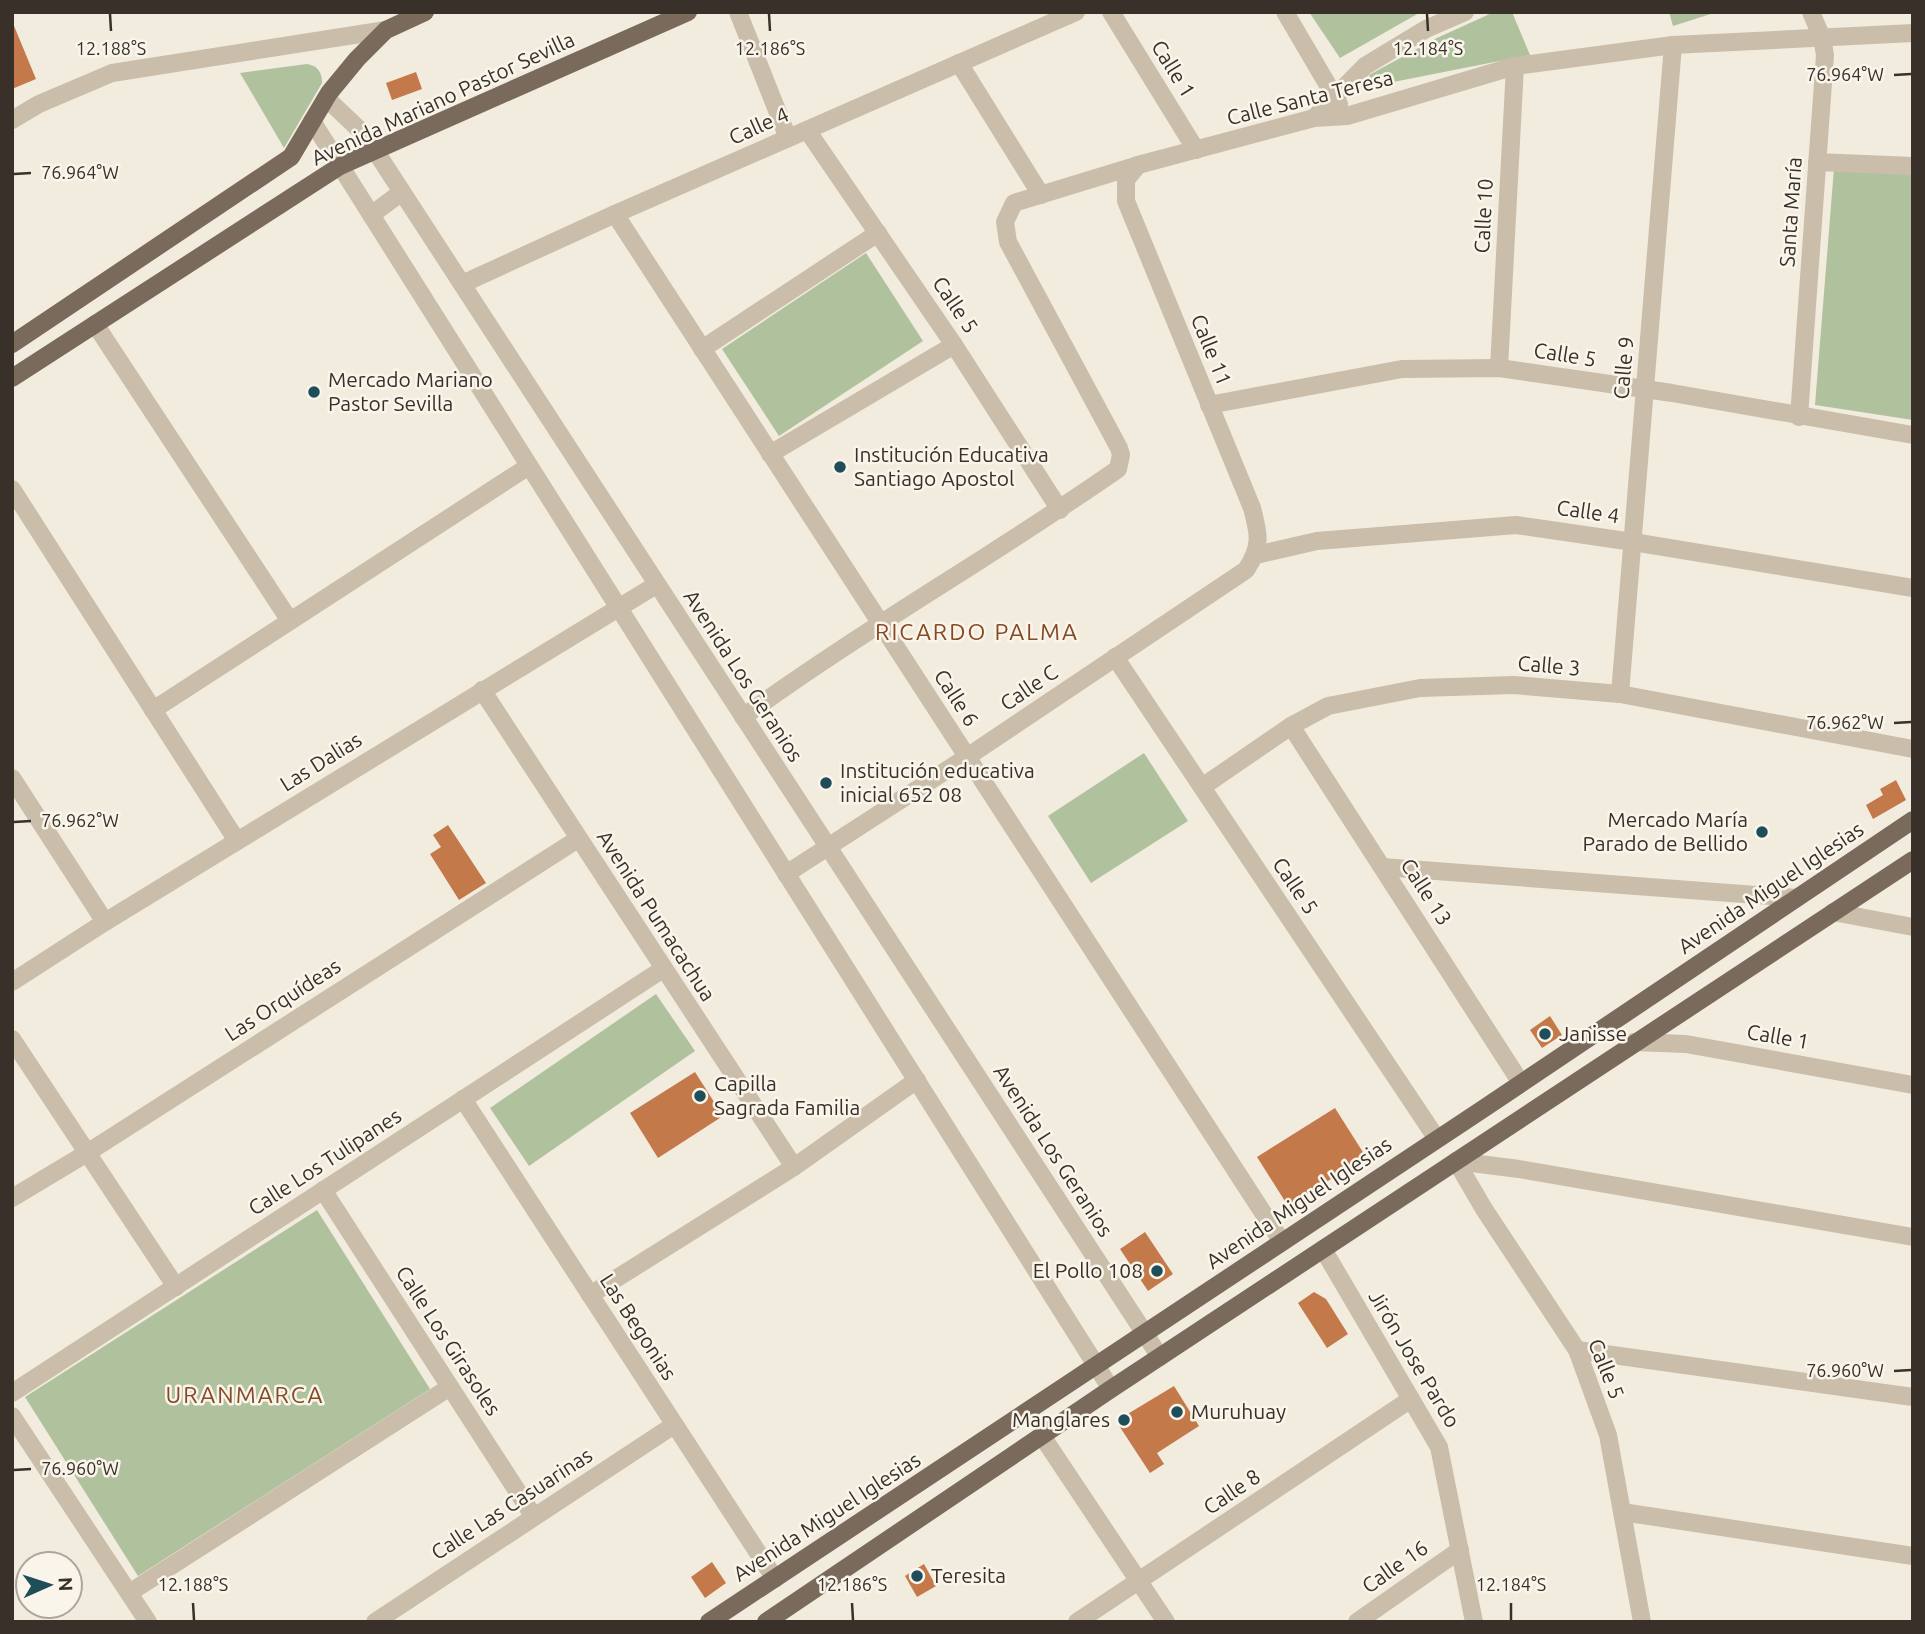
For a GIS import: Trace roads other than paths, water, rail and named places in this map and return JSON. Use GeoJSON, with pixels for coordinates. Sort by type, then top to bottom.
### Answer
{"type":"FeatureCollection","features":[{"type":"Feature","properties":{"kind":"main road","name":"Avenida Mariano Pastor Sevilla"},"geometry":{"type":"LineString","coordinates":[[12,344],[291,157],[326,98],[386,30],[425,12]]}},
{"type":"Feature","properties":{"kind":"main road","name":"Avenida Mariano Pastor Sevilla"},"geometry":{"type":"LineString","coordinates":[[12,378],[340,166],[688,12]]}},
{"type":"Feature","properties":{"kind":"main road","name":"Avenida Miguel Iglesias"},"geometry":{"type":"LineString","coordinates":[[709,1622],[1913,820]]}},
{"type":"Feature","properties":{"kind":"main road"},"geometry":{"type":"LineString","coordinates":[[766,1622],[1634,1042],[1913,860]]}},
{"type":"Feature","properties":{"kind":"street"},"geometry":{"type":"LineString","coordinates":[[738,12],[788,138]]}},
{"type":"Feature","properties":{"kind":"street","name":"Calle 4"},"geometry":{"type":"LineString","coordinates":[[462,285],[615,214],[1076,12]]}},
{"type":"Feature","properties":{"kind":"street","name":"Calle 1"},"geometry":{"type":"LineString","coordinates":[[1111,12],[1196,150]]}},
{"type":"Feature","properties":{"kind":"street"},"geometry":{"type":"LineString","coordinates":[[1285,12],[1347,116]]}},
{"type":"Feature","properties":{"kind":"street"},"geometry":{"type":"LineString","coordinates":[[1314,118],[1366,66],[1426,29],[1465,12]]}},
{"type":"Feature","properties":{"kind":"street","name":"Santa María"},"geometry":{"type":"LineString","coordinates":[[1799,416],[1825,55],[1822,38],[1811,12]]}},
{"type":"Feature","properties":{"kind":"street"},"geometry":{"type":"LineString","coordinates":[[12,120],[39,104],[112,72],[386,30]]}},
{"type":"Feature","properties":{"kind":"street","name":"Calle Santa Teresa"},"geometry":{"type":"LineString","coordinates":[[1060,510],[1118,469],[1121,455],[1007,242],[1005,222],[1014,203],[1314,118],[1347,116],[1515,66],[1673,45],[1913,33]]}},
{"type":"Feature","properties":{"kind":"street","name":"Calle 9"},"geometry":{"type":"LineString","coordinates":[[1620,695],[1673,45]]}},
{"type":"Feature","properties":{"kind":"street"},"geometry":{"type":"LineString","coordinates":[[959,63],[1041,195]]}},
{"type":"Feature","properties":{"kind":"street","name":"Calle 10"},"geometry":{"type":"LineString","coordinates":[[1499,368],[1515,66]]}},
{"type":"Feature","properties":{"kind":"street","name":"Avenida Los Geranios"},"geometry":{"type":"LineString","coordinates":[[326,98],[365,135],[375,150],[1160,1357]]}},
{"type":"Feature","properties":{"kind":"street"},"geometry":{"type":"LineString","coordinates":[[312,121],[1111,1390]]}},
{"type":"Feature","properties":{"kind":"street","name":"Calle 5"},"geometry":{"type":"LineString","coordinates":[[807,130],[954,345],[1060,510]]}},
{"type":"Feature","properties":{"kind":"street"},"geometry":{"type":"LineString","coordinates":[[1817,162],[1913,166]]}},
{"type":"Feature","properties":{"kind":"street","name":"Calle 11"},"geometry":{"type":"LineString","coordinates":[[1138,166],[1126,180],[1126,201],[1252,508],[1258,531],[1256,555]]}},
{"type":"Feature","properties":{"kind":"street"},"geometry":{"type":"LineString","coordinates":[[371,215],[402,192]]}},
{"type":"Feature","properties":{"kind":"street","name":"Calle 6"},"geometry":{"type":"LineString","coordinates":[[615,214],[1283,1242]]}},
{"type":"Feature","properties":{"kind":"street"},"geometry":{"type":"LineString","coordinates":[[702,349],[878,233]]}},
{"type":"Feature","properties":{"kind":"street"},"geometry":{"type":"LineString","coordinates":[[95,324],[290,621]]}},
{"type":"Feature","properties":{"kind":"street"},"geometry":{"type":"LineString","coordinates":[[770,454],[954,345]]}},
{"type":"Feature","properties":{"kind":"street","name":"Calle 5"},"geometry":{"type":"LineString","coordinates":[[1209,405],[1402,369],[1499,368],[1672,393],[1913,435]]}},
{"type":"Feature","properties":{"kind":"street"},"geometry":{"type":"LineString","coordinates":[[153,710],[529,466]]}},
{"type":"Feature","properties":{"kind":"street"},"geometry":{"type":"LineString","coordinates":[[12,489],[237,841]]}},
{"type":"Feature","properties":{"kind":"street"},"geometry":{"type":"LineString","coordinates":[[743,717],[881,624],[1060,510]]}},
{"type":"Feature","properties":{"kind":"street","name":"Calle 4"},"geometry":{"type":"LineString","coordinates":[[1256,555],[1317,541],[1516,525],[1913,588]]}},
{"type":"Feature","properties":{"kind":"street","name":"Calle C"},"geometry":{"type":"LineString","coordinates":[[786,874],[967,757],[1246,570],[1256,555]]}},
{"type":"Feature","properties":{"kind":"street","name":"Las Dalias"},"geometry":{"type":"LineString","coordinates":[[12,982],[105,922],[656,585]]}},
{"type":"Feature","properties":{"kind":"street","name":"Calle 5"},"geometry":{"type":"LineString","coordinates":[[1115,657],[1437,1139]]}},
{"type":"Feature","properties":{"kind":"street","name":"Calle 3"},"geometry":{"type":"LineString","coordinates":[[1202,787],[1291,726],[1328,706],[1420,688],[1514,685],[1620,695],[1913,749]]}},
{"type":"Feature","properties":{"kind":"street","name":"Avenida Pumacachua"},"geometry":{"type":"LineString","coordinates":[[482,690],[794,1167]]}},
{"type":"Feature","properties":{"kind":"street","name":"Calle 13"},"geometry":{"type":"LineString","coordinates":[[1291,726],[1521,1083]]}},
{"type":"Feature","properties":{"kind":"street"},"geometry":{"type":"LineString","coordinates":[[12,778],[105,922]]}},
{"type":"Feature","properties":{"kind":"street","name":"Las Orquídeas"},"geometry":{"type":"LineString","coordinates":[[12,1198],[87,1153],[578,839]]}},
{"type":"Feature","properties":{"kind":"street"},"geometry":{"type":"LineString","coordinates":[[1382,867],[1797,898]]}},
{"type":"Feature","properties":{"kind":"street"},"geometry":{"type":"LineString","coordinates":[[1833,912],[1913,927]]}},
{"type":"Feature","properties":{"kind":"street","name":"Calle Los Tulipanes"},"geometry":{"type":"LineString","coordinates":[[12,1393],[663,968]]}},
{"type":"Feature","properties":{"kind":"street"},"geometry":{"type":"LineString","coordinates":[[12,1040],[176,1287]]}},
{"type":"Feature","properties":{"kind":"street","name":"Calle 1"},"geometry":{"type":"LineString","coordinates":[[1634,1042],[1686,1044],[1913,1086]]}},
{"type":"Feature","properties":{"kind":"street"},"geometry":{"type":"LineString","coordinates":[[590,1295],[794,1167],[917,1080]]}},
{"type":"Feature","properties":{"kind":"street","name":"Las Begonias"},"geometry":{"type":"LineString","coordinates":[[463,1099],[775,1579]]}},
{"type":"Feature","properties":{"kind":"street"},"geometry":{"type":"LineString","coordinates":[[1457,1161],[1519,1168],[1913,1237]]}},
{"type":"Feature","properties":{"kind":"street","name":"Calle 5"},"geometry":{"type":"LineString","coordinates":[[1457,1161],[1484,1209],[1577,1350],[1608,1435],[1642,1622]]}},
{"type":"Feature","properties":{"kind":"street","name":"Calle Los Girasoles"},"geometry":{"type":"LineString","coordinates":[[323,1190],[534,1517]]}},
{"type":"Feature","properties":{"kind":"street","name":"Jirón Jose Pardo"},"geometry":{"type":"LineString","coordinates":[[1323,1250],[1439,1447],[1474,1622]]}},
{"type":"Feature","properties":{"kind":"street"},"geometry":{"type":"LineString","coordinates":[[1577,1350],[1913,1397]]}},
{"type":"Feature","properties":{"kind":"street"},"geometry":{"type":"LineString","coordinates":[[129,1593],[450,1387]]}},
{"type":"Feature","properties":{"kind":"street","name":"Calle 8"},"geometry":{"type":"LineString","coordinates":[[1077,1622],[1411,1399]]}},
{"type":"Feature","properties":{"kind":"street"},"geometry":{"type":"LineString","coordinates":[[12,1416],[148,1622]]}},
{"type":"Feature","properties":{"kind":"street","name":"Calle Las Casuarinas"},"geometry":{"type":"LineString","coordinates":[[375,1622],[674,1425]]}},
{"type":"Feature","properties":{"kind":"street"},"geometry":{"type":"LineString","coordinates":[[1042,1436],[1166,1622]]}},
{"type":"Feature","properties":{"kind":"street"},"geometry":{"type":"LineString","coordinates":[[1622,1512],[1913,1556]]}},
{"type":"Feature","properties":{"kind":"street","name":"Calle 16"},"geometry":{"type":"LineString","coordinates":[[1357,1622],[1460,1550]]}},
{"type":"Feature","properties":{"kind":"place","name":"Mercado Mariano Pastor Sevilla"},"geometry":{"type":"Point","coordinates":[314,392]}},
{"type":"Feature","properties":{"kind":"place","name":"Institución Educativa Santiago Apostol"},"geometry":{"type":"Point","coordinates":[840,467]}},
{"type":"Feature","properties":{"kind":"place","name":"Institución educativa inicial 652 08"},"geometry":{"type":"Point","coordinates":[826,783]}},
{"type":"Feature","properties":{"kind":"place","name":"Mercado María Parado de Bellido"},"geometry":{"type":"Point","coordinates":[1762,832]}},
{"type":"Feature","properties":{"kind":"place","name":"Janisse"},"geometry":{"type":"Point","coordinates":[1545,1034]}},
{"type":"Feature","properties":{"kind":"place","name":"Capilla Sagrada Familia"},"geometry":{"type":"Point","coordinates":[700,1096]}},
{"type":"Feature","properties":{"kind":"place","name":"El Pollo 108"},"geometry":{"type":"Point","coordinates":[1157,1271]}},
{"type":"Feature","properties":{"kind":"place","name":"Muruhuay"},"geometry":{"type":"Point","coordinates":[1177,1412]}},
{"type":"Feature","properties":{"kind":"place","name":"Manglares"},"geometry":{"type":"Point","coordinates":[1124,1420]}},
{"type":"Feature","properties":{"kind":"place","name":"Teresita"},"geometry":{"type":"Point","coordinates":[917,1576]}},
{"type":"Feature","properties":{"kind":"district","name":"RICARDO PALMA"},"geometry":{"type":"Point","coordinates":[977,632]}},
{"type":"Feature","properties":{"kind":"district","name":"URANMARCA"},"geometry":{"type":"Point","coordinates":[245,1395]}}]}
